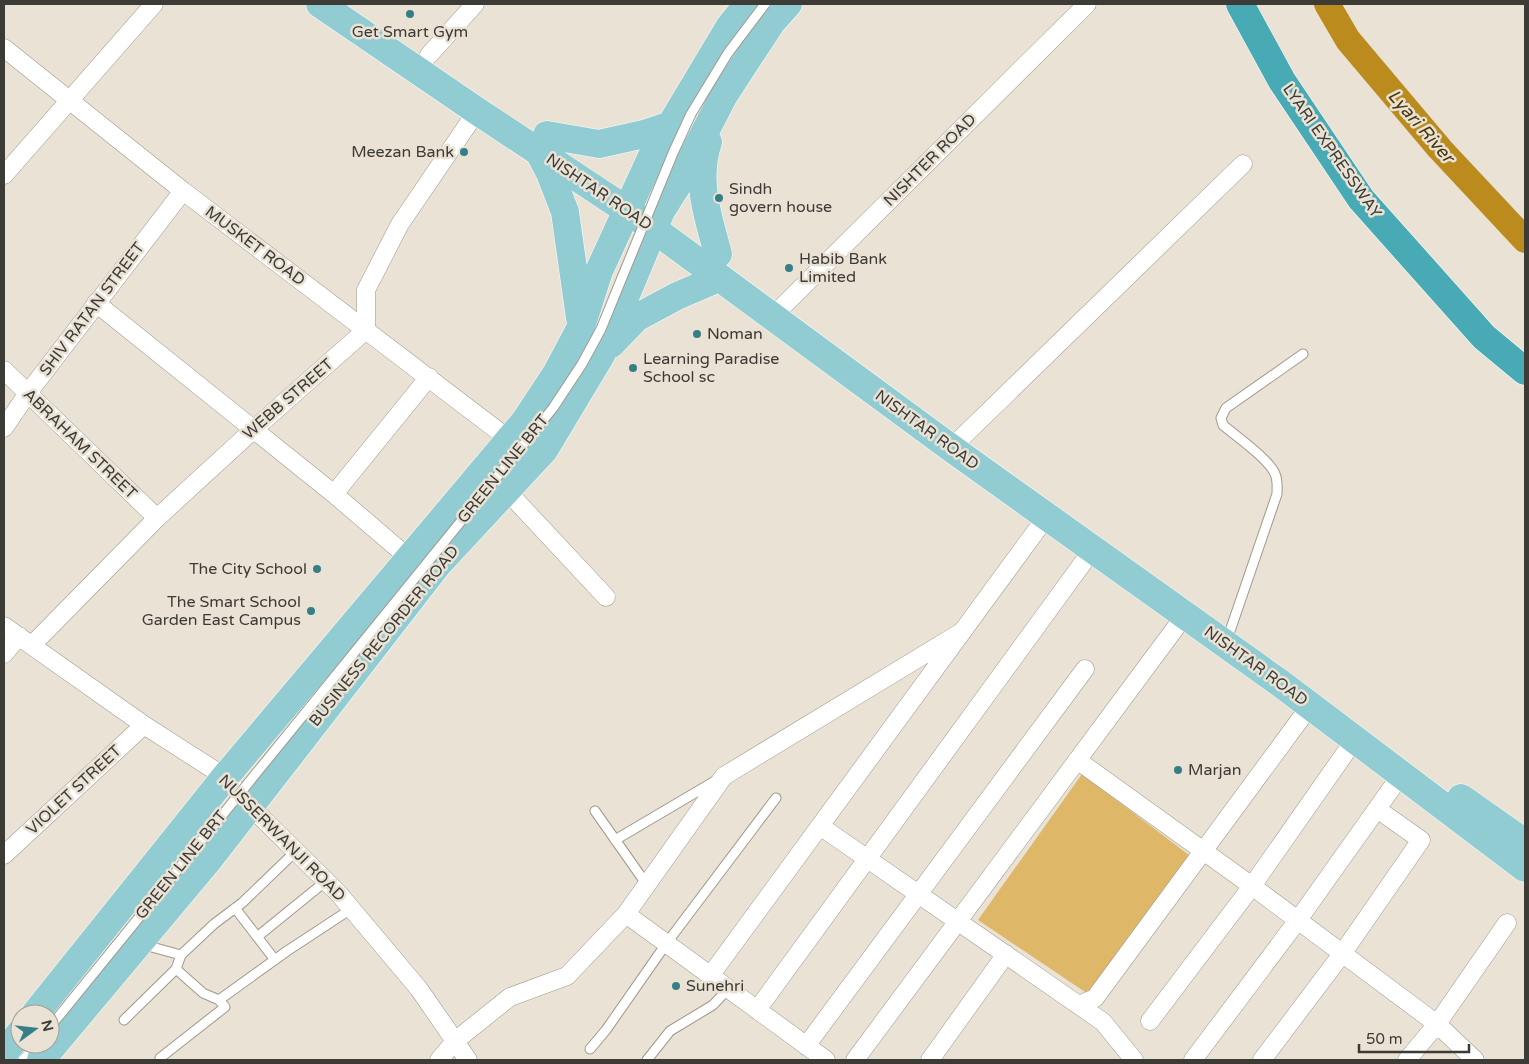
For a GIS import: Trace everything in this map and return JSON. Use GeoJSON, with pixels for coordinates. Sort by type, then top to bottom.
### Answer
{"type":"FeatureCollection","features":[{"type":"Feature","properties":{"kind":"highway","name":"LYARI EXPRESSWAY"},"geometry":{"type":"LineString","coordinates":[[1240,4],[1282,81],[1361,199],[1484,337],[1525,371]]}},
{"type":"Feature","properties":{"kind":"main road","name":"NISHTAR ROAD"},"geometry":{"type":"LineString","coordinates":[[320,4],[477,111],[543,143]]}},
{"type":"Feature","properties":{"kind":"main road","name":"NISHTAR ROAD"},"geometry":{"type":"LineString","coordinates":[[350,4],[429,55],[543,143],[658,220],[957,442],[1525,843]]}},
{"type":"Feature","properties":{"kind":"main road","name":"BUSINESS RECORDER ROAD"},"geometry":{"type":"LineString","coordinates":[[43,1004],[225,777],[525,421],[556,374],[581,327],[600,271],[651,158],[730,26],[748,4]]}},
{"type":"Feature","properties":{"kind":"main road","name":"BUSINESS RECORDER ROAD"},"geometry":{"type":"LineString","coordinates":[[42,1060],[210,858],[438,564],[544,450],[601,355],[658,220],[724,95],[772,23],[788,4]]}},
{"type":"Feature","properties":{"kind":"main road"},"geometry":{"type":"LineString","coordinates":[[601,355],[636,318],[677,296],[719,266],[702,186],[706,148],[724,95]]}},
{"type":"Feature","properties":{"kind":"main road"},"geometry":{"type":"LineString","coordinates":[[581,327],[565,212],[543,143],[599,144],[644,134],[671,125]]}},
{"type":"Feature","properties":{"kind":"main road","name":"NISHTAR ROAD"},"geometry":{"type":"LineString","coordinates":[[957,442],[1047,516],[1355,739],[1525,868]]}},
{"type":"Feature","properties":{"kind":"street"},"geometry":{"type":"LineString","coordinates":[[4,175],[154,4]]}},
{"type":"Feature","properties":{"kind":"street"},"geometry":{"type":"LineString","coordinates":[[429,55],[475,4]]}},
{"type":"Feature","properties":{"kind":"street","name":"NISHTER ROAD"},"geometry":{"type":"LineString","coordinates":[[779,311],[1087,4]]}},
{"type":"Feature","properties":{"kind":"street","name":"MUSKET ROAD"},"geometry":{"type":"LineString","coordinates":[[4,48],[183,191],[510,440]]}},
{"type":"Feature","properties":{"kind":"street"},"geometry":{"type":"LineString","coordinates":[[366,330],[366,290],[400,224],[477,111]]}},
{"type":"Feature","properties":{"kind":"street"},"geometry":{"type":"LineString","coordinates":[[957,442],[1243,164]]}},
{"type":"Feature","properties":{"kind":"street","name":"SHIV RATAN STREET"},"geometry":{"type":"LineString","coordinates":[[4,428],[96,302],[183,191]]}},
{"type":"Feature","properties":{"kind":"street"},"geometry":{"type":"LineString","coordinates":[[96,302],[252,430],[334,494],[410,559]]}},
{"type":"Feature","properties":{"kind":"street","name":"WEBB STREET"},"geometry":{"type":"LineString","coordinates":[[4,654],[26,640],[252,430],[366,330]]}},
{"type":"Feature","properties":{"kind":"street","name":"ABRAHAM STREET"},"geometry":{"type":"LineString","coordinates":[[4,370],[157,518]]}},
{"type":"Feature","properties":{"kind":"street"},"geometry":{"type":"LineString","coordinates":[[334,494],[428,378]]}},
{"type":"Feature","properties":{"kind":"street"},"geometry":{"type":"LineString","coordinates":[[507,491],[606,597]]}},
{"type":"Feature","properties":{"kind":"street"},"geometry":{"type":"LineString","coordinates":[[710,976],[1047,516]]}},
{"type":"Feature","properties":{"kind":"street"},"geometry":{"type":"LineString","coordinates":[[757,1010],[1093,549]]}},
{"type":"Feature","properties":{"kind":"street"},"geometry":{"type":"LineString","coordinates":[[856,1060],[1185,615]]}},
{"type":"Feature","properties":{"kind":"street","name":"NUSSERWANJI ROAD"},"geometry":{"type":"LineString","coordinates":[[4,626],[144,725],[225,777],[250,806],[352,909],[419,989],[468,1060]]}},
{"type":"Feature","properties":{"kind":"street"},"geometry":{"type":"LineString","coordinates":[[439,1060],[455,1041],[510,997],[568,976],[626,914],[724,776],[962,631]]}},
{"type":"Feature","properties":{"kind":"street"},"geometry":{"type":"LineString","coordinates":[[806,1046],[1085,669]]}},
{"type":"Feature","properties":{"kind":"street"},"geometry":{"type":"LineString","coordinates":[[1079,1005],[1095,998],[1310,706]]}},
{"type":"Feature","properties":{"kind":"street","name":"VIOLET STREET"},"geometry":{"type":"LineString","coordinates":[[4,855],[144,725]]}},
{"type":"Feature","properties":{"kind":"street"},"geometry":{"type":"LineString","coordinates":[[1150,1021],[1252,886],[1355,739]]}},
{"type":"Feature","properties":{"kind":"street"},"geometry":{"type":"LineString","coordinates":[[1077,760],[1203,850],[1437,1024],[1475,1060]]}},
{"type":"Feature","properties":{"kind":"street"},"geometry":{"type":"LineString","coordinates":[[1193,1060],[1298,920],[1401,775]]}},
{"type":"Feature","properties":{"kind":"street"},"geometry":{"type":"LineString","coordinates":[[1262,1060],[1342,954],[1421,840],[1377,809]]}},
{"type":"Feature","properties":{"kind":"street"},"geometry":{"type":"LineString","coordinates":[[820,826],[1103,1022],[1134,1060]]}},
{"type":"Feature","properties":{"kind":"street"},"geometry":{"type":"LineString","coordinates":[[626,914],[826,1060]]}},
{"type":"Feature","properties":{"kind":"street"},"geometry":{"type":"LineString","coordinates":[[1407,1060],[1437,1024],[1507,923]]}},
{"type":"Feature","properties":{"kind":"street"},"geometry":{"type":"LineString","coordinates":[[930,1060],[1006,954]]}},
{"type":"Feature","properties":{"kind":"lane","name":"GREEN LINE BRT"},"geometry":{"type":"LineString","coordinates":[[60,1015],[553,408],[582,364],[601,329],[691,114],[737,40],[765,4]]}},
{"type":"Feature","properties":{"kind":"lane"},"geometry":{"type":"LineString","coordinates":[[1229,634],[1277,494],[1277,482],[1269,464],[1223,426],[1221,418],[1226,408],[1303,354]]}},
{"type":"Feature","properties":{"kind":"lane"},"geometry":{"type":"LineString","coordinates":[[615,840],[724,776]]}},
{"type":"Feature","properties":{"kind":"lane"},"geometry":{"type":"LineString","coordinates":[[590,1049],[606,1030],[666,944],[776,798]]}},
{"type":"Feature","properties":{"kind":"lane"},"geometry":{"type":"LineString","coordinates":[[595,811],[646,885]]}},
{"type":"Feature","properties":{"kind":"lane"},"geometry":{"type":"LineString","coordinates":[[124,1020],[176,970],[181,955],[296,851]]}},
{"type":"Feature","properties":{"kind":"lane"},"geometry":{"type":"LineString","coordinates":[[257,937],[326,881]]}},
{"type":"Feature","properties":{"kind":"lane"},"geometry":{"type":"LineString","coordinates":[[235,908],[274,960]]}},
{"type":"Feature","properties":{"kind":"lane"},"geometry":{"type":"LineString","coordinates":[[219,1000],[274,960],[352,909]]}},
{"type":"Feature","properties":{"kind":"lane"},"geometry":{"type":"LineString","coordinates":[[148,946],[181,955]]}},
{"type":"Feature","properties":{"kind":"lane"},"geometry":{"type":"LineString","coordinates":[[160,1058],[225,1007],[219,1000],[203,994],[176,970]]}},
{"type":"Feature","properties":{"kind":"lane"},"geometry":{"type":"LineString","coordinates":[[647,1060],[670,1030],[714,1005],[728,988]]}},
{"type":"Feature","properties":{"kind":"shaded area"},"geometry":{"type":"Polygon","coordinates":[[[1082,774],[1189,855],[1088,994],[978,920],[1082,774]]]}},
{"type":"Feature","properties":{"kind":"waterway","name":"Lyari River"},"geometry":{"type":"LineString","coordinates":[[1327,4],[1348,40],[1440,149],[1525,240]]}},
{"type":"Feature","properties":{"kind":"place","name":"Get Smart Gym"},"geometry":{"type":"Point","coordinates":[410,14]}},
{"type":"Feature","properties":{"kind":"place","name":"Meezan Bank"},"geometry":{"type":"Point","coordinates":[464,152]}},
{"type":"Feature","properties":{"kind":"place","name":"Sindh govern house"},"geometry":{"type":"Point","coordinates":[719,198]}},
{"type":"Feature","properties":{"kind":"place","name":"Habib Bank Limited"},"geometry":{"type":"Point","coordinates":[789,268]}},
{"type":"Feature","properties":{"kind":"place","name":"Noman"},"geometry":{"type":"Point","coordinates":[697,334]}},
{"type":"Feature","properties":{"kind":"place","name":"Learning Paradise School sc"},"geometry":{"type":"Point","coordinates":[633,368]}},
{"type":"Feature","properties":{"kind":"place","name":"The City School"},"geometry":{"type":"Point","coordinates":[317,569]}},
{"type":"Feature","properties":{"kind":"place","name":"The Smart School Garden East Campus"},"geometry":{"type":"Point","coordinates":[311,611]}},
{"type":"Feature","properties":{"kind":"place","name":"Marjan"},"geometry":{"type":"Point","coordinates":[1178,770]}},
{"type":"Feature","properties":{"kind":"place","name":"Sunehri"},"geometry":{"type":"Point","coordinates":[676,986]}}]}
